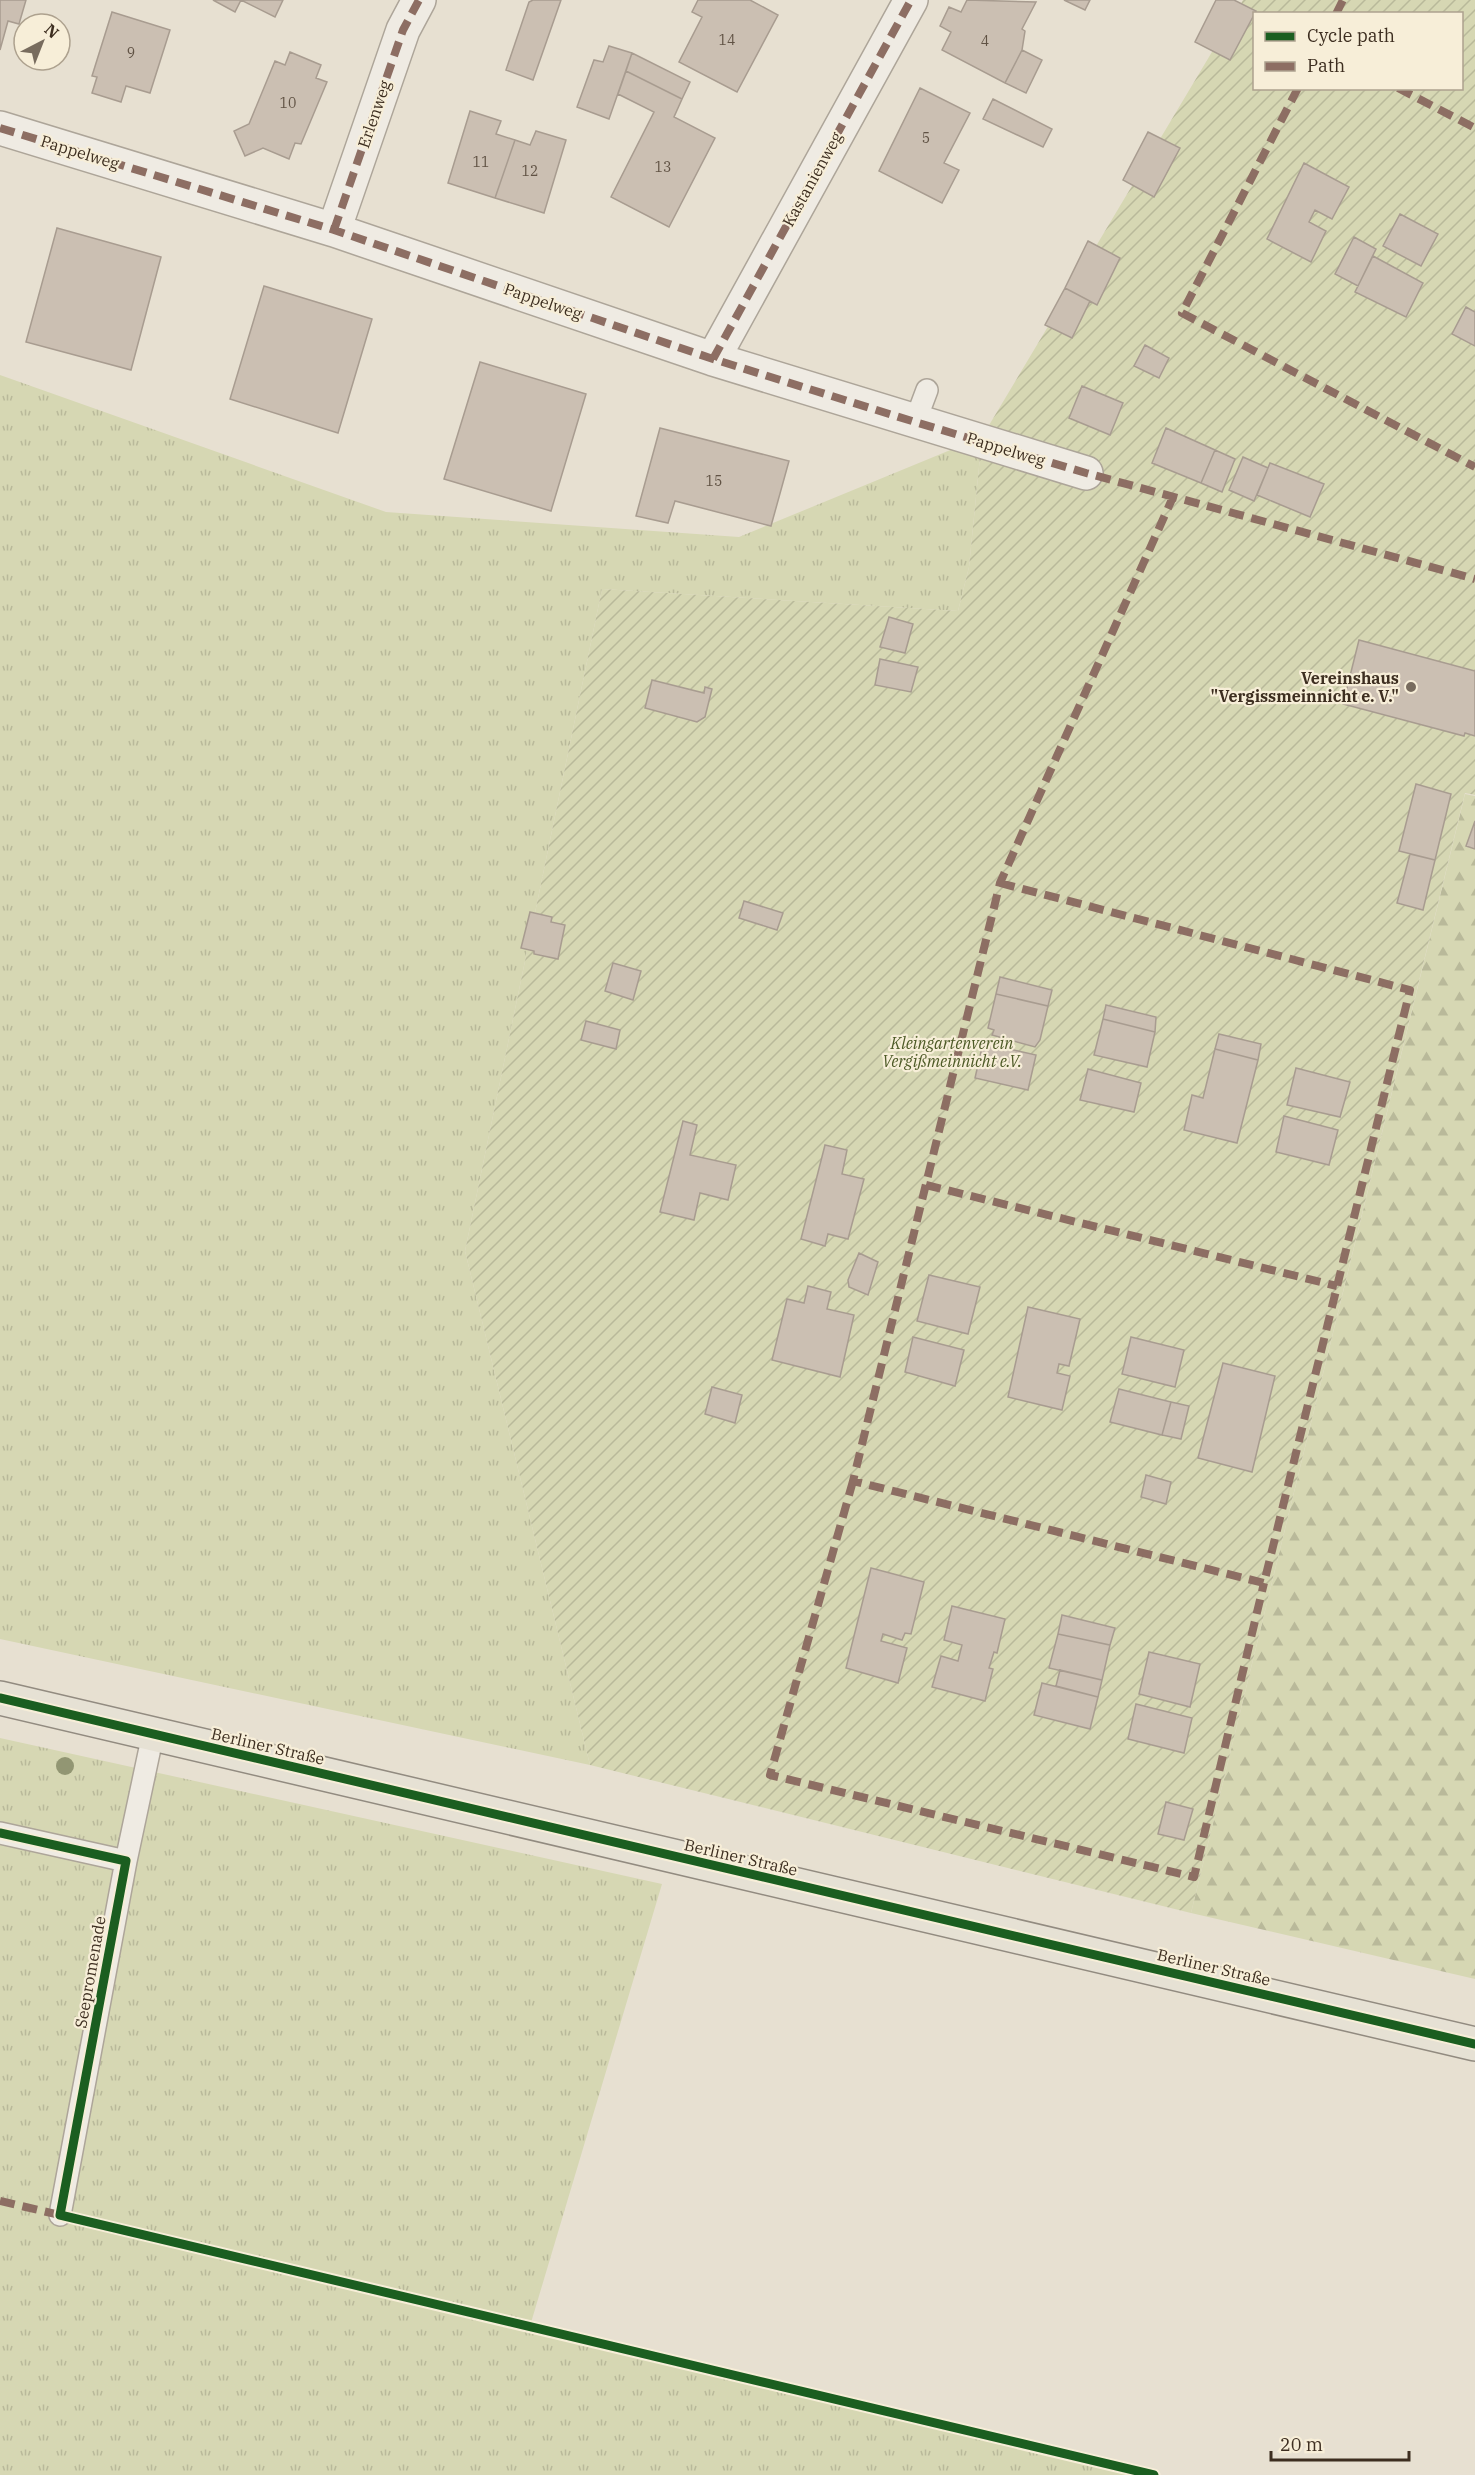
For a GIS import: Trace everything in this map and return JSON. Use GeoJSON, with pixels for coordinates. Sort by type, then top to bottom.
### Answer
{"type":"FeatureCollection","features":[{"type":"Feature","properties":{"kind":"main road","name":"Berliner Straße"},"geometry":{"type":"LineString","coordinates":[[0,1698],[1475,2044]]}},
{"type":"Feature","properties":{"kind":"street","name":"Erlenweg"},"geometry":{"type":"LineString","coordinates":[[334,230],[403,30],[419,0]]}},
{"type":"Feature","properties":{"kind":"street","name":"Kastanienweg"},"geometry":{"type":"LineString","coordinates":[[713,359],[911,0]]}},
{"type":"Feature","properties":{"kind":"street","name":"Pappelweg"},"geometry":{"type":"LineString","coordinates":[[0,128],[334,230],[713,359],[1086,472]]}},
{"type":"Feature","properties":{"kind":"lane"},"geometry":{"type":"LineString","coordinates":[[915,422],[927,390]]}},
{"type":"Feature","properties":{"kind":"lane","name":"Seepromenade"},"geometry":{"type":"LineString","coordinates":[[60,2216],[126,1861],[153,1734]]}},
{"type":"Feature","properties":{"kind":"lane"},"geometry":{"type":"LineString","coordinates":[[0,1833],[126,1861]]}},
{"type":"Feature","properties":{"kind":"green space","name":"Kleingartenverein Vergißmeinnicht e.V."},"geometry":{"type":"Polygon","coordinates":[[[1243,0],[1475,0],[1475,795],[1465,793],[1191,1913],[590,1765],[465,1251],[602,589],[958,611],[969,567],[982,437],[1243,0]]]}},
{"type":"Feature","properties":{"kind":"green space"},"geometry":{"type":"Polygon","coordinates":[[[0,375],[386,512],[739,537],[982,437],[969,567],[958,611],[602,589],[465,1251],[590,1765],[0,1639],[0,375]]]}},
{"type":"Feature","properties":{"kind":"green space"},"geometry":{"type":"Polygon","coordinates":[[[1465,794],[1475,796],[1475,1979],[1191,1913],[1465,794]]]}},
{"type":"Feature","properties":{"kind":"green space"},"geometry":{"type":"Polygon","coordinates":[[[0,1738],[662,1884],[530,2326],[1154,2475],[0,2475],[0,1738]]]}},
{"type":"Feature","properties":{"kind":"building"},"geometry":{"type":"Polygon","coordinates":[[[0,0],[26,0],[22,12],[12,12],[12,22],[8,21],[0,50],[0,0]]]}},
{"type":"Feature","properties":{"kind":"building"},"geometry":{"type":"Polygon","coordinates":[[[213,0],[241,0],[235,12],[213,0]]]}},
{"type":"Feature","properties":{"kind":"building"},"geometry":{"type":"Polygon","coordinates":[[[241,0],[283,0],[275,17],[241,0]]]}},
{"type":"Feature","properties":{"kind":"building"},"geometry":{"type":"Polygon","coordinates":[[[561,0],[533,80],[506,70],[529,2],[561,0]]]}},
{"type":"Feature","properties":{"kind":"building"},"geometry":{"type":"Polygon","coordinates":[[[698,0],[750,0],[778,15],[737,92],[679,62],[702,17],[692,12],[698,0]]]}},
{"type":"Feature","properties":{"kind":"building"},"geometry":{"type":"Polygon","coordinates":[[[967,0],[1036,2],[1022,29],[1025,31],[1022,50],[1005,83],[942,50],[951,32],[940,26],[949,7],[961,12],[967,0]]]}},
{"type":"Feature","properties":{"kind":"building"},"geometry":{"type":"Polygon","coordinates":[[[1064,0],[1090,0],[1085,10],[1064,0]]]}},
{"type":"Feature","properties":{"kind":"building"},"geometry":{"type":"Polygon","coordinates":[[[1216,0],[1234,0],[1256,11],[1253,12],[1253,17],[1230,60],[1195,42],[1216,0]]]}},
{"type":"Feature","properties":{"kind":"building"},"geometry":{"type":"Polygon","coordinates":[[[112,12],[170,30],[150,93],[126,86],[121,102],[92,93],[97,77],[92,76],[112,12]]]}},
{"type":"Feature","properties":{"kind":"building"},"geometry":{"type":"Polygon","coordinates":[[[609,46],[632,53],[609,119],[577,107],[594,60],[603,62],[609,46]]]}},
{"type":"Feature","properties":{"kind":"building"},"geometry":{"type":"Polygon","coordinates":[[[1022,50],[1042,60],[1026,93],[1005,83],[1022,50]]]}},
{"type":"Feature","properties":{"kind":"building"},"geometry":{"type":"Polygon","coordinates":[[[290,52],[321,65],[316,78],[327,82],[301,144],[295,143],[289,159],[263,148],[245,156],[234,131],[249,124],[275,61],[285,65],[290,52]]]}},
{"type":"Feature","properties":{"kind":"building"},"geometry":{"type":"Polygon","coordinates":[[[632,53],[690,82],[682,99],[626,71],[632,53]]]}},
{"type":"Feature","properties":{"kind":"building"},"geometry":{"type":"Polygon","coordinates":[[[626,71],[682,99],[674,117],[715,138],[669,227],[611,197],[654,112],[618,94],[626,71]]]}},
{"type":"Feature","properties":{"kind":"building"},"geometry":{"type":"Polygon","coordinates":[[[920,88],[970,113],[944,163],[959,170],[942,203],[879,171],[920,88]]]}},
{"type":"Feature","properties":{"kind":"building"},"geometry":{"type":"Polygon","coordinates":[[[993,99],[1052,129],[1043,147],[983,119],[993,99]]]}},
{"type":"Feature","properties":{"kind":"building"},"geometry":{"type":"Polygon","coordinates":[[[470,111],[501,121],[496,134],[515,140],[495,198],[448,183],[470,111]]]}},
{"type":"Feature","properties":{"kind":"building"},"geometry":{"type":"Polygon","coordinates":[[[536,131],[566,140],[544,213],[495,198],[515,140],[530,145],[536,131]]]}},
{"type":"Feature","properties":{"kind":"building"},"geometry":{"type":"Polygon","coordinates":[[[1148,132],[1180,148],[1154,197],[1123,180],[1148,132]]]}},
{"type":"Feature","properties":{"kind":"building"},"geometry":{"type":"Polygon","coordinates":[[[1304,163],[1349,187],[1332,219],[1315,210],[1309,222],[1326,231],[1311,262],[1267,239],[1304,163]]]}},
{"type":"Feature","properties":{"kind":"building"},"geometry":{"type":"Polygon","coordinates":[[[1400,214],[1438,234],[1421,266],[1383,246],[1400,214]]]}},
{"type":"Feature","properties":{"kind":"building"},"geometry":{"type":"Polygon","coordinates":[[[57,228],[161,257],[131,370],[26,342],[57,228]]]}},
{"type":"Feature","properties":{"kind":"building"},"geometry":{"type":"Polygon","coordinates":[[[1354,237],[1376,249],[1358,286],[1335,274],[1354,237]]]}},
{"type":"Feature","properties":{"kind":"building"},"geometry":{"type":"Polygon","coordinates":[[[1088,241],[1120,258],[1097,305],[1065,288],[1088,241]]]}},
{"type":"Feature","properties":{"kind":"building"},"geometry":{"type":"Polygon","coordinates":[[[1373,256],[1423,283],[1406,317],[1355,292],[1373,256]]]}},
{"type":"Feature","properties":{"kind":"building"},"geometry":{"type":"Polygon","coordinates":[[[264,286],[372,319],[338,433],[230,399],[264,286]]]}},
{"type":"Feature","properties":{"kind":"building"},"geometry":{"type":"Polygon","coordinates":[[[1065,288],[1090,301],[1072,338],[1045,325],[1065,288]]]}},
{"type":"Feature","properties":{"kind":"building"},"geometry":{"type":"Polygon","coordinates":[[[1466,307],[1475,312],[1475,346],[1452,334],[1466,307]]]}},
{"type":"Feature","properties":{"kind":"building"},"geometry":{"type":"Polygon","coordinates":[[[1145,345],[1169,358],[1159,378],[1134,366],[1145,345]]]}},
{"type":"Feature","properties":{"kind":"building"},"geometry":{"type":"Polygon","coordinates":[[[480,362],[586,394],[551,511],[444,479],[480,362]]]}},
{"type":"Feature","properties":{"kind":"building"},"geometry":{"type":"Polygon","coordinates":[[[1082,386],[1123,403],[1110,435],[1069,418],[1082,386]]]}},
{"type":"Feature","properties":{"kind":"building"},"geometry":{"type":"Polygon","coordinates":[[[660,428],[789,461],[771,526],[675,501],[668,523],[636,516],[660,428]]]}},
{"type":"Feature","properties":{"kind":"building"},"geometry":{"type":"Polygon","coordinates":[[[1166,428],[1215,450],[1201,483],[1152,463],[1166,428]]]}},
{"type":"Feature","properties":{"kind":"building"},"geometry":{"type":"Polygon","coordinates":[[[1215,450],[1235,459],[1222,492],[1201,483],[1215,450]]]}},
{"type":"Feature","properties":{"kind":"building"},"geometry":{"type":"Polygon","coordinates":[[[1243,457],[1268,468],[1254,501],[1229,490],[1243,457]]]}},
{"type":"Feature","properties":{"kind":"building"},"geometry":{"type":"Polygon","coordinates":[[[1270,463],[1324,484],[1310,517],[1257,495],[1270,463]]]}},
{"type":"Feature","properties":{"kind":"building"},"geometry":{"type":"Polygon","coordinates":[[[889,617],[913,624],[905,653],[880,647],[889,617]]]}},
{"type":"Feature","properties":{"kind":"building","name":"Vereinshaus \"Vergissmeinnicht e. V.\""},"geometry":{"type":"Polygon","coordinates":[[[1359,640],[1475,671],[1475,736],[1465,733],[1464,736],[1343,704],[1359,640]]]}},
{"type":"Feature","properties":{"kind":"building"},"geometry":{"type":"Polygon","coordinates":[[[880,659],[918,667],[911,692],[875,685],[880,659]]]}},
{"type":"Feature","properties":{"kind":"building"},"geometry":{"type":"Polygon","coordinates":[[[652,680],[704,693],[705,687],[712,689],[705,717],[697,722],[645,708],[652,680]]]}},
{"type":"Feature","properties":{"kind":"building"},"geometry":{"type":"Polygon","coordinates":[[[1416,784],[1451,794],[1435,860],[1399,851],[1416,784]]]}},
{"type":"Feature","properties":{"kind":"building"},"geometry":{"type":"Polygon","coordinates":[[[1475,821],[1475,849],[1466,846],[1475,821]]]}},
{"type":"Feature","properties":{"kind":"building"},"geometry":{"type":"Polygon","coordinates":[[[1410,854],[1435,860],[1423,910],[1397,903],[1410,854]]]}},
{"type":"Feature","properties":{"kind":"building"},"geometry":{"type":"Polygon","coordinates":[[[744,901],[783,913],[777,930],[739,918],[744,901]]]}},
{"type":"Feature","properties":{"kind":"building"},"geometry":{"type":"Polygon","coordinates":[[[530,912],[552,917],[551,922],[565,925],[558,959],[534,954],[534,951],[521,948],[530,912]]]}},
{"type":"Feature","properties":{"kind":"building"},"geometry":{"type":"Polygon","coordinates":[[[613,963],[641,971],[633,1000],[605,991],[613,963]]]}},
{"type":"Feature","properties":{"kind":"building"},"geometry":{"type":"Polygon","coordinates":[[[1000,977],[1052,990],[1048,1006],[996,994],[1000,977]]]}},
{"type":"Feature","properties":{"kind":"building"},"geometry":{"type":"Polygon","coordinates":[[[996,994],[1048,1006],[1040,1040],[1035,1047],[992,1035],[994,1030],[988,1028],[996,994]]]}},
{"type":"Feature","properties":{"kind":"building"},"geometry":{"type":"Polygon","coordinates":[[[1106,1005],[1156,1017],[1155,1032],[1103,1019],[1106,1005]]]}},
{"type":"Feature","properties":{"kind":"building"},"geometry":{"type":"Polygon","coordinates":[[[1103,1019],[1155,1032],[1147,1067],[1094,1055],[1103,1019]]]}},
{"type":"Feature","properties":{"kind":"building"},"geometry":{"type":"Polygon","coordinates":[[[586,1021],[620,1030],[616,1049],[581,1040],[586,1021]]]}},
{"type":"Feature","properties":{"kind":"building"},"geometry":{"type":"Polygon","coordinates":[[[1219,1034],[1261,1044],[1258,1060],[1215,1049],[1219,1034]]]}},
{"type":"Feature","properties":{"kind":"building"},"geometry":{"type":"Polygon","coordinates":[[[983,1043],[1036,1055],[1028,1090],[975,1078],[983,1043]]]}},
{"type":"Feature","properties":{"kind":"building"},"geometry":{"type":"Polygon","coordinates":[[[1215,1049],[1258,1060],[1237,1143],[1184,1130],[1192,1095],[1203,1098],[1215,1049]]]}},
{"type":"Feature","properties":{"kind":"building"},"geometry":{"type":"Polygon","coordinates":[[[1296,1068],[1350,1082],[1340,1117],[1287,1105],[1296,1068]]]}},
{"type":"Feature","properties":{"kind":"building"},"geometry":{"type":"Polygon","coordinates":[[[1088,1069],[1141,1083],[1134,1112],[1080,1100],[1088,1069]]]}},
{"type":"Feature","properties":{"kind":"building"},"geometry":{"type":"Polygon","coordinates":[[[1284,1116],[1338,1130],[1329,1165],[1276,1152],[1284,1116]]]}},
{"type":"Feature","properties":{"kind":"building"},"geometry":{"type":"Polygon","coordinates":[[[683,1121],[697,1125],[690,1155],[736,1165],[728,1200],[700,1193],[694,1220],[660,1212],[683,1121]]]}},
{"type":"Feature","properties":{"kind":"building"},"geometry":{"type":"Polygon","coordinates":[[[825,1145],[847,1150],[842,1174],[864,1179],[848,1239],[828,1234],[825,1246],[801,1239],[825,1145]]]}},
{"type":"Feature","properties":{"kind":"building"},"geometry":{"type":"Polygon","coordinates":[[[859,1253],[878,1262],[868,1295],[849,1287],[848,1280],[859,1253]]]}},
{"type":"Feature","properties":{"kind":"building"},"geometry":{"type":"Polygon","coordinates":[[[929,1275],[980,1287],[968,1334],[917,1321],[929,1275]]]}},
{"type":"Feature","properties":{"kind":"building"},"geometry":{"type":"Polygon","coordinates":[[[808,1286],[831,1292],[827,1309],[854,1315],[840,1377],[772,1360],[787,1299],[804,1303],[808,1286]]]}},
{"type":"Feature","properties":{"kind":"building"},"geometry":{"type":"Polygon","coordinates":[[[1028,1307],[1080,1319],[1069,1366],[1059,1364],[1057,1373],[1070,1376],[1062,1410],[1008,1397],[1028,1307]]]}},
{"type":"Feature","properties":{"kind":"building"},"geometry":{"type":"Polygon","coordinates":[[[913,1337],[964,1350],[955,1386],[905,1372],[913,1337]]]}},
{"type":"Feature","properties":{"kind":"building"},"geometry":{"type":"Polygon","coordinates":[[[1131,1337],[1184,1350],[1175,1387],[1122,1374],[1131,1337]]]}},
{"type":"Feature","properties":{"kind":"building"},"geometry":{"type":"Polygon","coordinates":[[[1223,1363],[1275,1376],[1252,1472],[1198,1458],[1223,1363]]]}},
{"type":"Feature","properties":{"kind":"building"},"geometry":{"type":"Polygon","coordinates":[[[712,1387],[742,1395],[735,1423],[705,1414],[712,1387]]]}},
{"type":"Feature","properties":{"kind":"building"},"geometry":{"type":"Polygon","coordinates":[[[1119,1389],[1171,1402],[1162,1435],[1110,1422],[1119,1389]]]}},
{"type":"Feature","properties":{"kind":"building"},"geometry":{"type":"Polygon","coordinates":[[[1171,1402],[1189,1406],[1181,1439],[1162,1435],[1171,1402]]]}},
{"type":"Feature","properties":{"kind":"building"},"geometry":{"type":"Polygon","coordinates":[[[1146,1475],[1171,1482],[1166,1504],[1141,1497],[1146,1475]]]}},
{"type":"Feature","properties":{"kind":"building"},"geometry":{"type":"Polygon","coordinates":[[[871,1568],[924,1582],[911,1634],[905,1633],[902,1640],[883,1634],[881,1641],[907,1648],[898,1683],[846,1668],[871,1568]]]}},
{"type":"Feature","properties":{"kind":"building"},"geometry":{"type":"Polygon","coordinates":[[[952,1606],[1005,1619],[997,1653],[994,1652],[989,1668],[993,1669],[985,1701],[932,1687],[941,1656],[958,1661],[962,1645],[944,1640],[952,1606]]]}},
{"type":"Feature","properties":{"kind":"building"},"geometry":{"type":"Polygon","coordinates":[[[1062,1615],[1115,1628],[1110,1645],[1058,1634],[1062,1615]]]}},
{"type":"Feature","properties":{"kind":"building"},"geometry":{"type":"Polygon","coordinates":[[[1058,1634],[1110,1645],[1102,1680],[1049,1668],[1058,1634]]]}},
{"type":"Feature","properties":{"kind":"building"},"geometry":{"type":"Polygon","coordinates":[[[1149,1652],[1200,1664],[1190,1707],[1139,1694],[1149,1652]]]}},
{"type":"Feature","properties":{"kind":"building"},"geometry":{"type":"Polygon","coordinates":[[[1060,1670],[1102,1680],[1098,1697],[1056,1686],[1060,1670]]]}},
{"type":"Feature","properties":{"kind":"building"},"geometry":{"type":"Polygon","coordinates":[[[1042,1683],[1098,1697],[1090,1729],[1034,1715],[1042,1683]]]}},
{"type":"Feature","properties":{"kind":"building"},"geometry":{"type":"Polygon","coordinates":[[[1136,1704],[1192,1718],[1184,1753],[1128,1739],[1136,1704]]]}},
{"type":"Feature","properties":{"kind":"building"},"geometry":{"type":"Polygon","coordinates":[[[1166,1802],[1193,1809],[1184,1840],[1158,1834],[1166,1802]]]}},
{"type":"Feature","properties":{"kind":"marked path"},"geometry":{"type":"LineString","coordinates":[[334,230],[403,30],[419,0]]}},
{"type":"Feature","properties":{"kind":"marked path"},"geometry":{"type":"LineString","coordinates":[[713,359],[911,0]]}},
{"type":"Feature","properties":{"kind":"marked path"},"geometry":{"type":"LineString","coordinates":[[1337,12],[1343,0]]}},
{"type":"Feature","properties":{"kind":"marked path"},"geometry":{"type":"LineString","coordinates":[[1297,90],[1182,313],[1475,467]]}},
{"type":"Feature","properties":{"kind":"marked path"},"geometry":{"type":"LineString","coordinates":[[1402,90],[1475,128]]}},
{"type":"Feature","properties":{"kind":"marked path"},"geometry":{"type":"LineString","coordinates":[[0,128],[334,230],[713,359],[915,422],[1086,473],[1475,579]]}},
{"type":"Feature","properties":{"kind":"marked path"},"geometry":{"type":"LineString","coordinates":[[1000,883],[1410,990],[1264,1583],[853,1481],[1000,883],[1173,497]]}},
{"type":"Feature","properties":{"kind":"marked path"},"geometry":{"type":"LineString","coordinates":[[926,1185],[1337,1286]]}},
{"type":"Feature","properties":{"kind":"marked path"},"geometry":{"type":"LineString","coordinates":[[853,1481],[770,1775],[1194,1877],[1264,1583]]}},
{"type":"Feature","properties":{"kind":"marked path"},"geometry":{"type":"LineString","coordinates":[[0,2201],[64,2216]]}},
{"type":"Feature","properties":{"kind":"cycle path"},"geometry":{"type":"LineString","coordinates":[[0,1698],[1475,2044]]}},
{"type":"Feature","properties":{"kind":"cycle path"},"geometry":{"type":"LineString","coordinates":[[0,1833],[126,1861],[60,2215],[1154,2475]]}},
{"type":"Feature","properties":{"kind":"place","name":"Vereinshaus \"Vergissmeinnicht e. V.\""},"geometry":{"type":"Point","coordinates":[1411,687]}}]}
